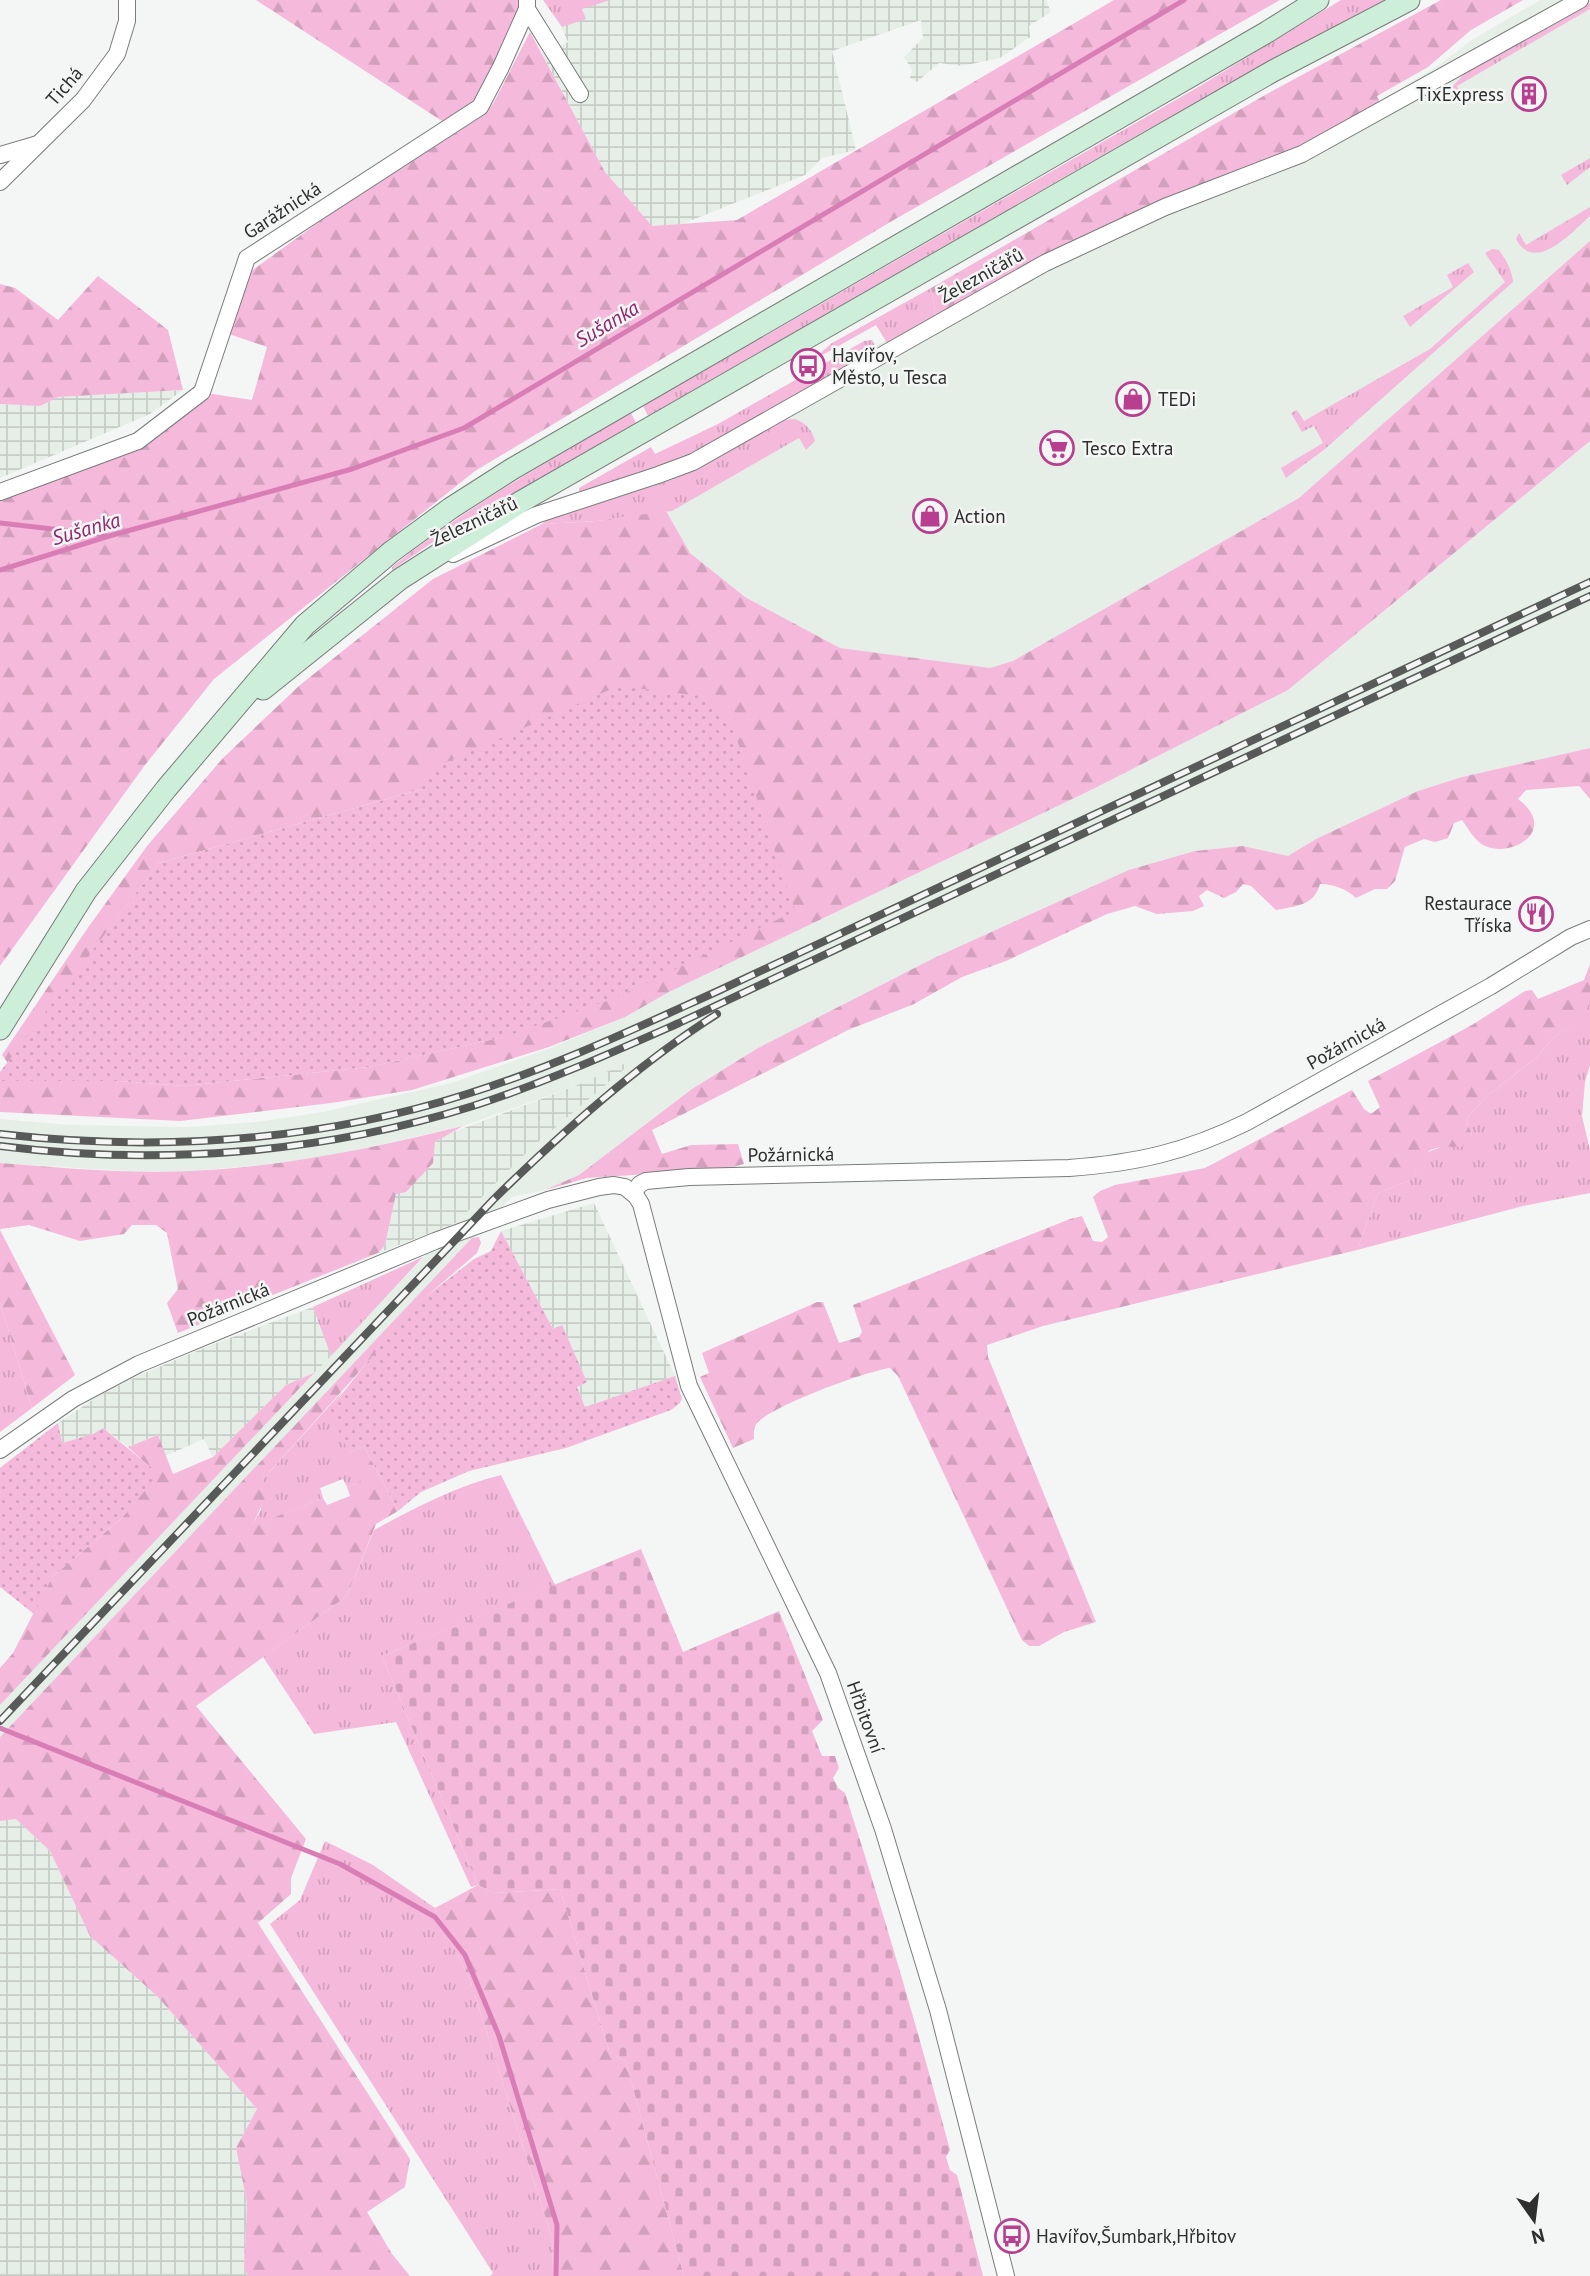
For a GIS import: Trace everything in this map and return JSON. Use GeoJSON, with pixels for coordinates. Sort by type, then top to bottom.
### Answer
{"type":"FeatureCollection","features":[{"type":"Feature","properties":{"kind":"main road"},"geometry":{"type":"LineString","coordinates":[[0,1029],[86,891],[216,728],[305,625],[391,552],[451,508],[512,469],[1318,0]]}},
{"type":"Feature","properties":{"kind":"main road"},"geometry":{"type":"LineString","coordinates":[[216,728],[325,637],[400,579],[522,501],[1273,71],[1409,0]]}},
{"type":"Feature","properties":{"kind":"street","name":"Tichá"},"geometry":{"type":"LineString","coordinates":[[0,182],[83,100],[117,54],[127,21],[127,0]]}},
{"type":"Feature","properties":{"kind":"street","name":"Železničářů"},"geometry":{"type":"LineString","coordinates":[[400,579],[536,516],[693,461],[1045,262],[1165,208],[1302,153],[1580,0]]}},
{"type":"Feature","properties":{"kind":"street"},"geometry":{"type":"LineString","coordinates":[[527,4],[580,94]]}},
{"type":"Feature","properties":{"kind":"street","name":"Garážnická"},"geometry":{"type":"LineString","coordinates":[[0,492],[138,441],[202,392],[247,258],[480,107],[501,67],[527,4]]}},
{"type":"Feature","properties":{"kind":"street"},"geometry":{"type":"LineString","coordinates":[[0,155],[41,143]]}},
{"type":"Feature","properties":{"kind":"street","name":"Požárnická"},"geometry":{"type":"LineString","coordinates":[[0,1450],[73,1399],[139,1364],[435,1241],[571,1193],[614,1185],[625,1187],[634,1193],[640,1184],[646,1181],[678,1178],[1069,1168],[1117,1164],[1172,1153],[1247,1122],[1467,999],[1579,932],[1590,929]]}},
{"type":"Feature","properties":{"kind":"street","name":"Hřbitovní"},"geometry":{"type":"LineString","coordinates":[[634,1193],[641,1204],[684,1372],[692,1393],[818,1651],[847,1724],[927,1971],[1006,2276]]}},
{"type":"Feature","properties":{"kind":"shaded area"},"geometry":{"type":"Polygon","coordinates":[[[549,0],[1046,0],[1051,12],[1029,26],[1030,37],[1000,58],[962,66],[939,63],[917,82],[910,78],[912,70],[904,57],[923,38],[921,20],[832,51],[856,150],[822,158],[805,175],[682,224],[651,226],[605,172],[542,54],[568,42],[549,0]]]}},
{"type":"Feature","properties":{"kind":"shaded area"},"geometry":{"type":"Polygon","coordinates":[[[1540,0],[1590,0],[1590,259],[1345,483],[1026,673],[840,648],[745,597],[690,553],[644,473],[1057,246],[1376,103],[1439,65],[1472,40],[1540,0]]]}},
{"type":"Feature","properties":{"kind":"shaded area"},"geometry":{"type":"Polygon","coordinates":[[[183,390],[150,414],[0,478],[0,404],[40,406],[58,397],[183,390]]]}},
{"type":"Feature","properties":{"kind":"shaded area"},"geometry":{"type":"Polygon","coordinates":[[[1590,441],[1590,748],[1462,777],[1418,791],[1316,839],[1288,857],[1243,846],[1195,851],[1000,928],[934,958],[758,1048],[692,1089],[579,1175],[545,1190],[512,1197],[0,1737],[0,1705],[456,1223],[531,1148],[634,1060],[570,1088],[463,1126],[330,1156],[262,1165],[191,1171],[125,1171],[0,1163],[0,1119],[69,1125],[189,1127],[257,1122],[323,1112],[451,1083],[553,1047],[625,1017],[669,992],[1087,792],[1288,690],[1590,441]]]}},
{"type":"Feature","properties":{"kind":"shaded area"},"geometry":{"type":"Polygon","coordinates":[[[637,1058],[531,1148],[456,1223],[378,1253],[385,1245],[396,1194],[435,1142],[448,1134],[573,1087],[637,1058]]]}},
{"type":"Feature","properties":{"kind":"shaded area"},"geometry":{"type":"Polygon","coordinates":[[[594,1203],[675,1376],[585,1407],[577,1387],[587,1382],[561,1325],[553,1329],[501,1231],[594,1203]]]}},
{"type":"Feature","properties":{"kind":"shaded area"},"geometry":{"type":"Polygon","coordinates":[[[313,1307],[331,1356],[314,1373],[286,1385],[213,1457],[204,1439],[165,1456],[158,1435],[128,1447],[103,1428],[93,1434],[62,1443],[58,1423],[100,1395],[211,1345],[313,1307]]]}},
{"type":"Feature","properties":{"kind":"shaded area"},"geometry":{"type":"Polygon","coordinates":[[[16,1819],[50,1851],[90,1936],[157,1996],[257,2109],[236,2148],[247,2203],[244,2268],[248,2276],[0,2276],[0,1821],[16,1819]]]}},
{"type":"Feature","properties":{"kind":"green space"},"geometry":{"type":"Polygon","coordinates":[[[256,0],[521,0],[505,44],[474,101],[445,123],[256,0]]]}},
{"type":"Feature","properties":{"kind":"green space"},"geometry":{"type":"Polygon","coordinates":[[[543,0],[610,0],[582,9],[586,19],[562,27],[543,0]]]}},
{"type":"Feature","properties":{"kind":"green space"},"geometry":{"type":"Polygon","coordinates":[[[1114,0],[1280,0],[892,221],[475,471],[214,679],[145,765],[0,966],[0,500],[134,448],[206,393],[252,400],[267,347],[226,333],[250,272],[326,217],[484,115],[494,102],[530,32],[605,172],[652,226],[737,220],[1114,0]]]}},
{"type":"Feature","properties":{"kind":"green space"},"geometry":{"type":"Polygon","coordinates":[[[1341,0],[1385,0],[1143,132],[648,416],[643,406],[1200,86],[1341,0]]]}},
{"type":"Feature","properties":{"kind":"green space"},"geometry":{"type":"Polygon","coordinates":[[[1441,0],[1523,0],[1471,30],[1428,67],[1377,96],[1380,103],[1309,144],[936,317],[931,288],[1265,95],[1441,0]]]}},
{"type":"Feature","properties":{"kind":"green space"},"geometry":{"type":"Polygon","coordinates":[[[1590,2],[1590,9],[1457,86],[1463,98],[1456,102],[1449,100],[1453,86],[1464,74],[1590,2]]]}},
{"type":"Feature","properties":{"kind":"green space"},"geometry":{"type":"Polygon","coordinates":[[[1590,158],[1590,167],[1567,185],[1561,175],[1590,158]]]}},
{"type":"Feature","properties":{"kind":"green space"},"geometry":{"type":"Polygon","coordinates":[[[1590,207],[1590,216],[1554,247],[1533,253],[1524,249],[1516,239],[1519,233],[1526,245],[1590,207]]]}},
{"type":"Feature","properties":{"kind":"green space"},"geometry":{"type":"Polygon","coordinates":[[[1590,241],[1590,441],[1288,690],[1087,792],[669,992],[625,1017],[549,1047],[412,1090],[331,1103],[180,1121],[0,1112],[0,1081],[120,1081],[184,1086],[369,1067],[503,1037],[422,789],[159,863],[8,1063],[2,1055],[147,846],[223,758],[300,685],[433,579],[542,524],[597,521],[666,511],[690,553],[745,597],[840,648],[990,668],[1013,661],[1299,498],[1590,241]]]}},
{"type":"Feature","properties":{"kind":"green space"},"geometry":{"type":"Polygon","coordinates":[[[1492,249],[1499,250],[1510,269],[1513,282],[1325,449],[1286,478],[1281,468],[1323,443],[1314,426],[1302,432],[1291,413],[1297,410],[1304,421],[1430,349],[1505,282],[1485,253],[1492,249]]]}},
{"type":"Feature","properties":{"kind":"green space"},"geometry":{"type":"Polygon","coordinates":[[[1468,263],[1474,272],[1410,327],[1403,316],[1453,287],[1447,275],[1468,263]]]}},
{"type":"Feature","properties":{"kind":"green space"},"geometry":{"type":"Polygon","coordinates":[[[98,276],[168,330],[183,390],[58,397],[40,406],[0,404],[0,284],[15,288],[58,320],[98,276]]]}},
{"type":"Feature","properties":{"kind":"green space"},"geometry":{"type":"Polygon","coordinates":[[[931,288],[936,317],[887,343],[876,325],[810,362],[832,343],[931,288]]]}},
{"type":"Feature","properties":{"kind":"green space"},"geometry":{"type":"Polygon","coordinates":[[[872,340],[877,349],[690,456],[581,493],[579,491],[579,488],[651,447],[655,454],[718,424],[864,341],[872,340]]]}},
{"type":"Feature","properties":{"kind":"green space"},"geometry":{"type":"Polygon","coordinates":[[[631,413],[636,423],[445,534],[392,570],[392,567],[449,524],[631,413]]]}},
{"type":"Feature","properties":{"kind":"green space"},"geometry":{"type":"Polygon","coordinates":[[[795,419],[805,425],[814,437],[815,441],[806,450],[799,438],[672,511],[597,521],[542,524],[547,520],[674,479],[783,420],[795,419]]]}},
{"type":"Feature","properties":{"kind":"green space"},"geometry":{"type":"Polygon","coordinates":[[[618,686],[700,696],[733,728],[795,911],[618,997],[504,1037],[369,1067],[184,1086],[120,1081],[0,1081],[0,1072],[159,863],[422,789],[429,770],[618,686]]]}},
{"type":"Feature","properties":{"kind":"green space"},"geometry":{"type":"Polygon","coordinates":[[[1590,748],[1590,799],[1579,786],[1526,790],[1518,799],[1530,811],[1534,823],[1532,833],[1514,847],[1489,848],[1476,840],[1462,820],[1454,823],[1448,838],[1435,842],[1424,839],[1405,847],[1395,881],[1387,889],[1375,889],[1356,898],[1340,888],[1320,884],[1309,901],[1276,910],[1251,886],[1243,884],[1236,892],[1224,898],[1207,890],[1199,896],[1204,906],[1193,911],[1157,914],[1135,906],[1107,914],[1006,961],[962,977],[914,1004],[848,1030],[652,1130],[662,1154],[691,1145],[738,1144],[744,1164],[725,1169],[587,1178],[545,1190],[579,1175],[692,1089],[758,1048],[934,958],[1129,870],[1195,851],[1243,846],[1288,856],[1316,839],[1418,791],[1462,777],[1590,748]]]}},
{"type":"Feature","properties":{"kind":"green space"},"geometry":{"type":"Polygon","coordinates":[[[1590,964],[1590,1001],[1583,1020],[1555,1036],[1536,1058],[1486,1097],[1466,1119],[1472,1135],[1462,1147],[1434,1149],[1424,1156],[1411,1180],[1378,1193],[1357,1250],[1043,1326],[987,1345],[988,1357],[1096,1622],[1064,1632],[1039,1646],[1029,1646],[1022,1640],[898,1376],[890,1368],[841,1382],[781,1408],[757,1423],[754,1439],[733,1448],[700,1377],[709,1373],[702,1353],[817,1302],[823,1302],[839,1343],[859,1337],[862,1332],[853,1305],[1070,1219],[1082,1216],[1093,1241],[1102,1242],[1108,1237],[1093,1197],[1100,1191],[1115,1185],[1205,1168],[1352,1090],[1364,1109],[1371,1114],[1380,1107],[1368,1081],[1472,1025],[1525,991],[1532,990],[1538,999],[1584,980],[1590,964]]]}},
{"type":"Feature","properties":{"kind":"green space"},"geometry":{"type":"Polygon","coordinates":[[[1588,1001],[1590,1065],[1585,1082],[1582,1116],[1590,1150],[1590,1193],[1523,1206],[1357,1250],[1378,1193],[1411,1180],[1423,1154],[1472,1135],[1466,1119],[1486,1097],[1536,1058],[1555,1036],[1582,1020],[1588,1001]]]}},
{"type":"Feature","properties":{"kind":"green space"},"geometry":{"type":"Polygon","coordinates":[[[463,1126],[435,1142],[433,1163],[406,1192],[396,1194],[385,1245],[378,1253],[178,1333],[167,1303],[178,1289],[167,1233],[156,1225],[132,1225],[124,1234],[80,1241],[29,1225],[0,1229],[0,1163],[119,1171],[225,1169],[328,1155],[463,1126]]]}},
{"type":"Feature","properties":{"kind":"green space"},"geometry":{"type":"Polygon","coordinates":[[[0,1230],[75,1375],[32,1408],[0,1303],[0,1230]]]}},
{"type":"Feature","properties":{"kind":"green space"},"geometry":{"type":"Polygon","coordinates":[[[501,1231],[553,1329],[562,1325],[587,1382],[577,1387],[585,1407],[675,1376],[682,1399],[671,1410],[566,1448],[469,1471],[421,1492],[398,1511],[364,1446],[349,1453],[329,1410],[404,1317],[474,1259],[491,1251],[501,1231]]]}},
{"type":"Feature","properties":{"kind":"green space"},"geometry":{"type":"Polygon","coordinates":[[[479,1237],[481,1243],[477,1253],[428,1295],[263,1479],[267,1494],[252,1526],[323,1498],[327,1505],[350,1496],[347,1487],[361,1481],[349,1453],[364,1446],[398,1511],[376,1524],[347,1596],[196,1706],[306,1839],[291,1878],[291,1894],[258,1923],[410,2159],[405,2187],[367,2212],[392,2254],[410,2276],[248,2276],[244,2268],[247,2203],[236,2148],[257,2109],[157,1996],[90,1936],[50,1851],[16,1819],[0,1821],[0,1737],[472,1238],[479,1237]]]}},
{"type":"Feature","properties":{"kind":"green space"},"geometry":{"type":"Polygon","coordinates":[[[423,1257],[331,1356],[313,1307],[423,1257]]]}},
{"type":"Feature","properties":{"kind":"green space"},"geometry":{"type":"Polygon","coordinates":[[[0,1303],[32,1408],[0,1432],[0,1303]]]}},
{"type":"Feature","properties":{"kind":"green space"},"geometry":{"type":"Polygon","coordinates":[[[314,1373],[0,1705],[0,1668],[13,1653],[52,1577],[122,1518],[152,1469],[128,1447],[158,1435],[173,1474],[213,1457],[286,1385],[314,1373]]]}},
{"type":"Feature","properties":{"kind":"green space"},"geometry":{"type":"Polygon","coordinates":[[[343,1391],[330,1410],[362,1481],[347,1487],[343,1479],[320,1488],[323,1498],[251,1527],[261,1510],[263,1479],[343,1391]]]}},
{"type":"Feature","properties":{"kind":"green space"},"geometry":{"type":"Polygon","coordinates":[[[58,1423],[62,1443],[93,1434],[103,1428],[153,1469],[155,1479],[122,1518],[52,1577],[34,1614],[0,1587],[0,1468],[58,1423]]]}},
{"type":"Feature","properties":{"kind":"green space"},"geometry":{"type":"Polygon","coordinates":[[[501,1475],[555,1585],[382,1656],[478,1885],[471,1887],[396,1722],[314,1734],[263,1657],[347,1596],[374,1530],[452,1491],[501,1475]]]}},
{"type":"Feature","properties":{"kind":"green space"},"geometry":{"type":"Polygon","coordinates":[[[641,1549],[683,1652],[779,1611],[823,1720],[812,1731],[822,1756],[835,1756],[839,1768],[833,1778],[838,1788],[845,1793],[886,1926],[950,2150],[946,2157],[950,2170],[957,2175],[983,2276],[684,2276],[626,2062],[609,2051],[560,1889],[494,1893],[478,1885],[382,1656],[641,1549]]]}},
{"type":"Feature","properties":{"kind":"green space"},"geometry":{"type":"Polygon","coordinates":[[[325,1841],[373,1865],[435,1908],[471,1983],[552,2238],[553,2276],[490,2276],[493,2273],[270,1924],[300,1900],[325,1841]]]}},
{"type":"Feature","properties":{"kind":"green space"},"geometry":{"type":"Polygon","coordinates":[[[478,1885],[494,1893],[560,1889],[609,2051],[626,2062],[684,2276],[553,2276],[552,2238],[471,1983],[435,1908],[478,1885]]]}},
{"type":"Feature","properties":{"kind":"waterway","name":"Sušanka"},"geometry":{"type":"LineString","coordinates":[[0,570],[109,536],[352,469],[464,428],[1184,0]]}},
{"type":"Feature","properties":{"kind":"waterway"},"geometry":{"type":"LineString","coordinates":[[0,523],[105,535]]}},
{"type":"Feature","properties":{"kind":"waterway"},"geometry":{"type":"LineString","coordinates":[[0,1728],[340,1864],[435,1917],[465,1955],[499,2036],[557,2225],[556,2276]]}},
{"type":"Feature","properties":{"kind":"railway"},"geometry":{"type":"LineString","coordinates":[[0,1134],[118,1142],[236,1139],[353,1123],[467,1094],[531,1072],[718,991],[1590,582]]}},
{"type":"Feature","properties":{"kind":"railway"},"geometry":{"type":"LineString","coordinates":[[0,1146],[119,1155],[238,1152],[357,1135],[473,1106],[577,1067],[679,1023],[1590,596]]}},
{"type":"Feature","properties":{"kind":"railway"},"geometry":{"type":"LineString","coordinates":[[0,1721],[493,1200],[600,1101],[658,1055],[717,1014]]}},
{"type":"Feature","properties":{"kind":"place","name":"TixExpress"},"geometry":{"type":"Point","coordinates":[1529,94]}},
{"type":"Feature","properties":{"kind":"place","name":"Havířov, Město, u Tesca"},"geometry":{"type":"Point","coordinates":[808,366]}},
{"type":"Feature","properties":{"kind":"place","name":"TEDi"},"geometry":{"type":"Point","coordinates":[1133,399]}},
{"type":"Feature","properties":{"kind":"place","name":"Tesco Extra"},"geometry":{"type":"Point","coordinates":[1057,448]}},
{"type":"Feature","properties":{"kind":"place","name":"Action"},"geometry":{"type":"Point","coordinates":[930,516]}},
{"type":"Feature","properties":{"kind":"place","name":"Restaurace Tříska"},"geometry":{"type":"Point","coordinates":[1536,914]}},
{"type":"Feature","properties":{"kind":"place","name":"Havířov,Šumbark,Hřbitov"},"geometry":{"type":"Point","coordinates":[1012,2236]}}]}
